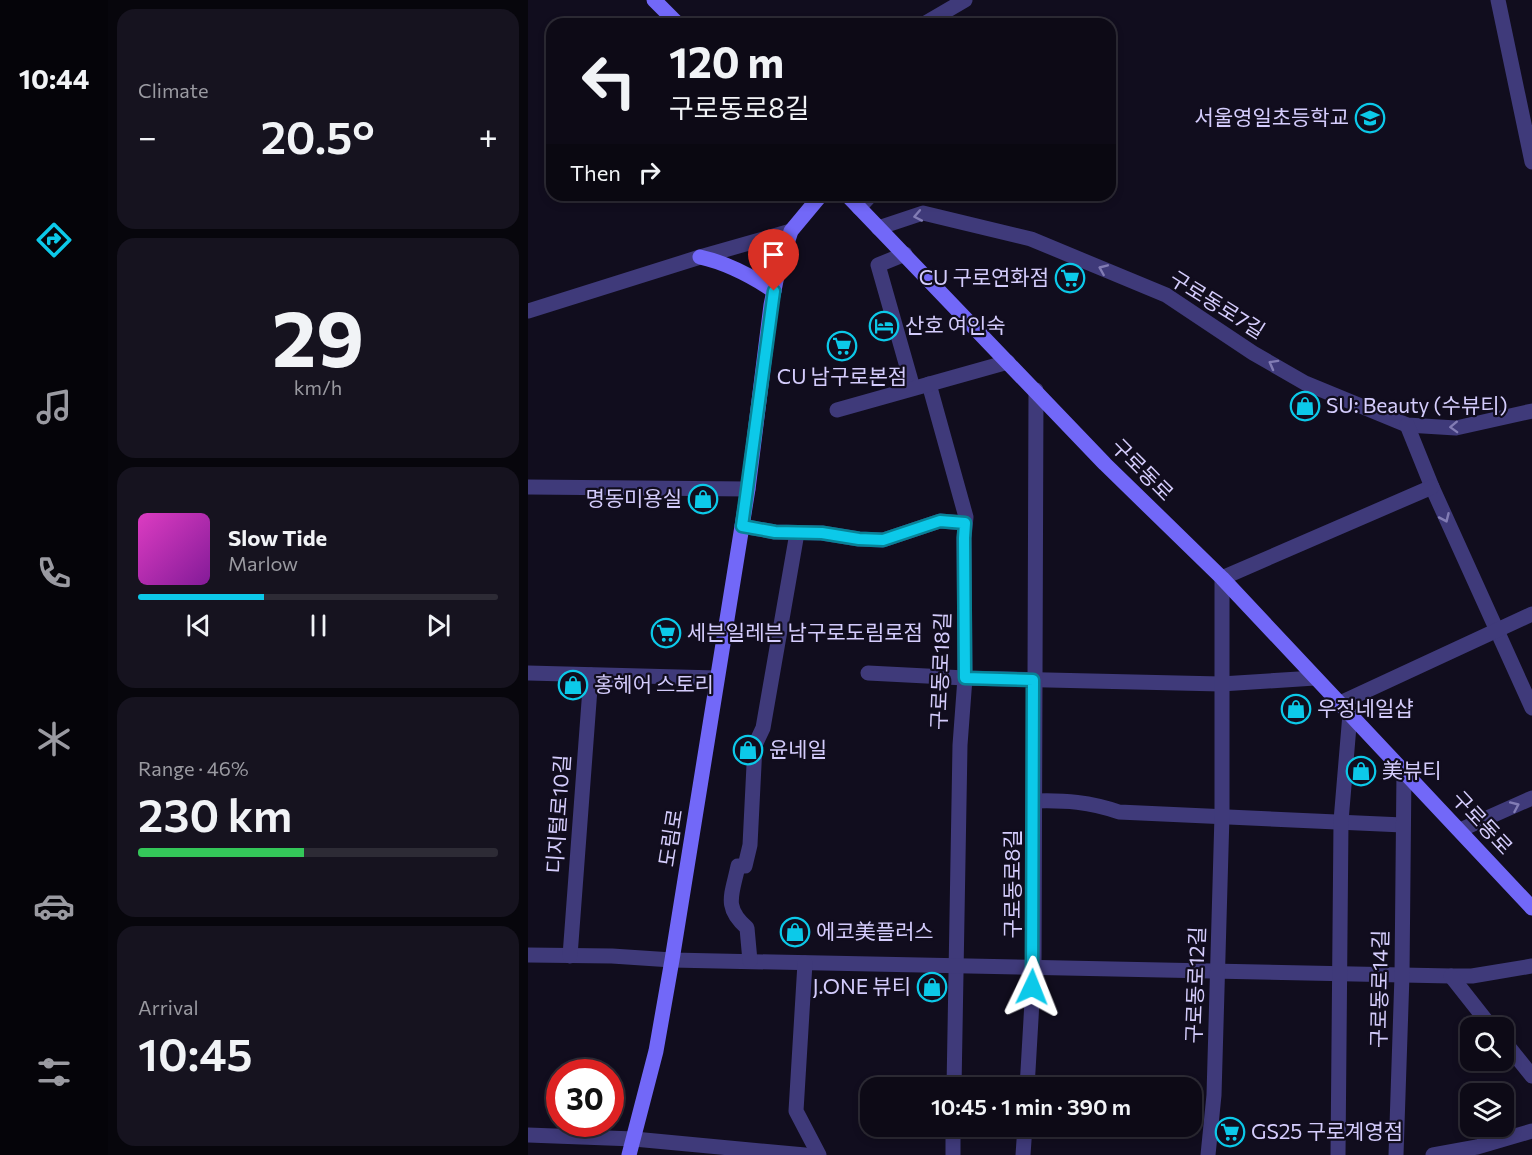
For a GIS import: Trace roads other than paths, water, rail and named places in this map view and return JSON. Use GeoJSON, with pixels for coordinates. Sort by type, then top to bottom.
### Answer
{"type":"FeatureCollection","features":[{"type":"Feature","properties":{"kind":"main road"},"geometry":{"type":"LineString","coordinates":[[654,0],[672,18]]}},
{"type":"Feature","properties":{"kind":"main road","name":"도림로"},"geometry":{"type":"LineString","coordinates":[[629,1155],[656,1051],[672,960],[748,489],[774,291],[782,254],[790,231],[816,201]]}},
{"type":"Feature","properties":{"kind":"main road","name":"구로동로"},"geometry":{"type":"LineString","coordinates":[[853,201],[1106,464],[1222,578],[1532,908]]}},
{"type":"Feature","properties":{"kind":"main road"},"geometry":{"type":"LineString","coordinates":[[699,256],[737,269],[774,291]]}},
{"type":"Feature","properties":{"kind":"street"},"geometry":{"type":"LineString","coordinates":[[934,18],[964,0]]}},
{"type":"Feature","properties":{"kind":"street"},"geometry":{"type":"LineString","coordinates":[[1498,0],[1532,162]]}},
{"type":"Feature","properties":{"kind":"street"},"geometry":{"type":"LineString","coordinates":[[859,208],[865,201]]}},
{"type":"Feature","properties":{"kind":"street","name":"구로동로7길"},"geometry":{"type":"LineString","coordinates":[[878,228],[923,213],[1031,239],[1166,295],[1253,353],[1305,383],[1407,425],[1456,428],[1532,411]]}},
{"type":"Feature","properties":{"kind":"street"},"geometry":{"type":"LineString","coordinates":[[528,311],[699,256],[790,231]]}},
{"type":"Feature","properties":{"kind":"street"},"geometry":{"type":"LineString","coordinates":[[904,254],[878,265],[913,388]]}},
{"type":"Feature","properties":{"kind":"street"},"geometry":{"type":"LineString","coordinates":[[837,410],[1008,362]]}},
{"type":"Feature","properties":{"kind":"street","name":"구로동로18길"},"geometry":{"type":"LineString","coordinates":[[928,384],[966,517],[964,538],[965,678],[960,746],[954,1077]]}},
{"type":"Feature","properties":{"kind":"street","name":"구로동로8길"},"geometry":{"type":"LineString","coordinates":[[1028,1077],[1034,967],[1033,680],[1036,390]]}},
{"type":"Feature","properties":{"kind":"street"},"geometry":{"type":"LineString","coordinates":[[1407,425],[1432,487],[1532,708]]}},
{"type":"Feature","properties":{"kind":"street"},"geometry":{"type":"LineString","coordinates":[[528,487],[748,489]]}},
{"type":"Feature","properties":{"kind":"street"},"geometry":{"type":"LineString","coordinates":[[1222,578],[1432,487]]}},
{"type":"Feature","properties":{"kind":"street"},"geometry":{"type":"LineString","coordinates":[[742,526],[775,532],[883,540],[940,521],[965,523]]}},
{"type":"Feature","properties":{"kind":"street"},"geometry":{"type":"LineString","coordinates":[[750,961],[747,928],[734,917],[731,902],[738,866],[745,866],[750,844],[755,745],[763,728],[797,532]]}},
{"type":"Feature","properties":{"kind":"street","name":"구로동로12길"},"geometry":{"type":"LineString","coordinates":[[1208,1155],[1214,1095],[1222,816],[1222,578]]}},
{"type":"Feature","properties":{"kind":"street"},"geometry":{"type":"LineString","coordinates":[[1338,1155],[1341,821],[1345,709],[1496,629],[1532,614]]}},
{"type":"Feature","properties":{"kind":"street"},"geometry":{"type":"LineString","coordinates":[[528,673],[717,678]]}},
{"type":"Feature","properties":{"kind":"street"},"geometry":{"type":"LineString","coordinates":[[868,673],[965,678],[1221,684],[1315,678]]}},
{"type":"Feature","properties":{"kind":"street","name":"디지털로10길"},"geometry":{"type":"LineString","coordinates":[[570,956],[591,675]]}},
{"type":"Feature","properties":{"kind":"street","name":"구로동로14길"},"geometry":{"type":"LineString","coordinates":[[1396,1155],[1402,975],[1404,770]]}},
{"type":"Feature","properties":{"kind":"street"},"geometry":{"type":"LineString","coordinates":[[1460,830],[1532,798]]}},
{"type":"Feature","properties":{"kind":"street"},"geometry":{"type":"LineString","coordinates":[[1034,801],[1063,800],[1101,806],[1119,812],[1403,825]]}},
{"type":"Feature","properties":{"kind":"street"},"geometry":{"type":"LineString","coordinates":[[528,955],[1451,976],[1472,976],[1532,966]]}},
{"type":"Feature","properties":{"kind":"street"},"geometry":{"type":"LineString","coordinates":[[805,963],[796,1111],[819,1155]]}},
{"type":"Feature","properties":{"kind":"street"},"geometry":{"type":"LineString","coordinates":[[1451,976],[1483,1017]]}},
{"type":"Feature","properties":{"kind":"street"},"geometry":{"type":"LineString","coordinates":[[1514,1054],[1532,1076]]}},
{"type":"Feature","properties":{"kind":"street"},"geometry":{"type":"LineString","coordinates":[[1433,1155],[1478,1151],[1532,1131]]}},
{"type":"Feature","properties":{"kind":"street"},"geometry":{"type":"LineString","coordinates":[[528,1135],[634,1139],[805,1155]]}},
{"type":"Feature","properties":{"kind":"street"},"geometry":{"type":"LineString","coordinates":[[953,1155],[954,1137]]}},
{"type":"Feature","properties":{"kind":"street"},"geometry":{"type":"LineString","coordinates":[[1023,1155],[1024,1137]]}},
{"type":"Feature","properties":{"kind":"place","name":"서울영일초등학교"},"geometry":{"type":"Point","coordinates":[1370,118]}},
{"type":"Feature","properties":{"kind":"place","name":"CU 구로연화점"},"geometry":{"type":"Point","coordinates":[1070,278]}},
{"type":"Feature","properties":{"kind":"place","name":"산호 여인숙"},"geometry":{"type":"Point","coordinates":[884,326]}},
{"type":"Feature","properties":{"kind":"place","name":"CU 남구로본점"},"geometry":{"type":"Point","coordinates":[842,346]}},
{"type":"Feature","properties":{"kind":"place","name":"SU: Beauty (수뷰티)"},"geometry":{"type":"Point","coordinates":[1305,406]}},
{"type":"Feature","properties":{"kind":"place","name":"명동미용실"},"geometry":{"type":"Point","coordinates":[703,499]}},
{"type":"Feature","properties":{"kind":"place","name":"세븐일레븐 남구로도림로점"},"geometry":{"type":"Point","coordinates":[666,633]}},
{"type":"Feature","properties":{"kind":"place","name":"홍헤어 스토리"},"geometry":{"type":"Point","coordinates":[573,685]}},
{"type":"Feature","properties":{"kind":"place","name":"우정네일샵"},"geometry":{"type":"Point","coordinates":[1296,709]}},
{"type":"Feature","properties":{"kind":"place","name":"윤네일"},"geometry":{"type":"Point","coordinates":[748,750]}},
{"type":"Feature","properties":{"kind":"place","name":"美뷰티"},"geometry":{"type":"Point","coordinates":[1361,771]}},
{"type":"Feature","properties":{"kind":"place","name":"에코美플러스"},"geometry":{"type":"Point","coordinates":[795,932]}},
{"type":"Feature","properties":{"kind":"place","name":"J.ONE 뷰티"},"geometry":{"type":"Point","coordinates":[932,987]}},
{"type":"Feature","properties":{"kind":"place","name":"GS25 구로계영점"},"geometry":{"type":"Point","coordinates":[1230,1132]}}]}
